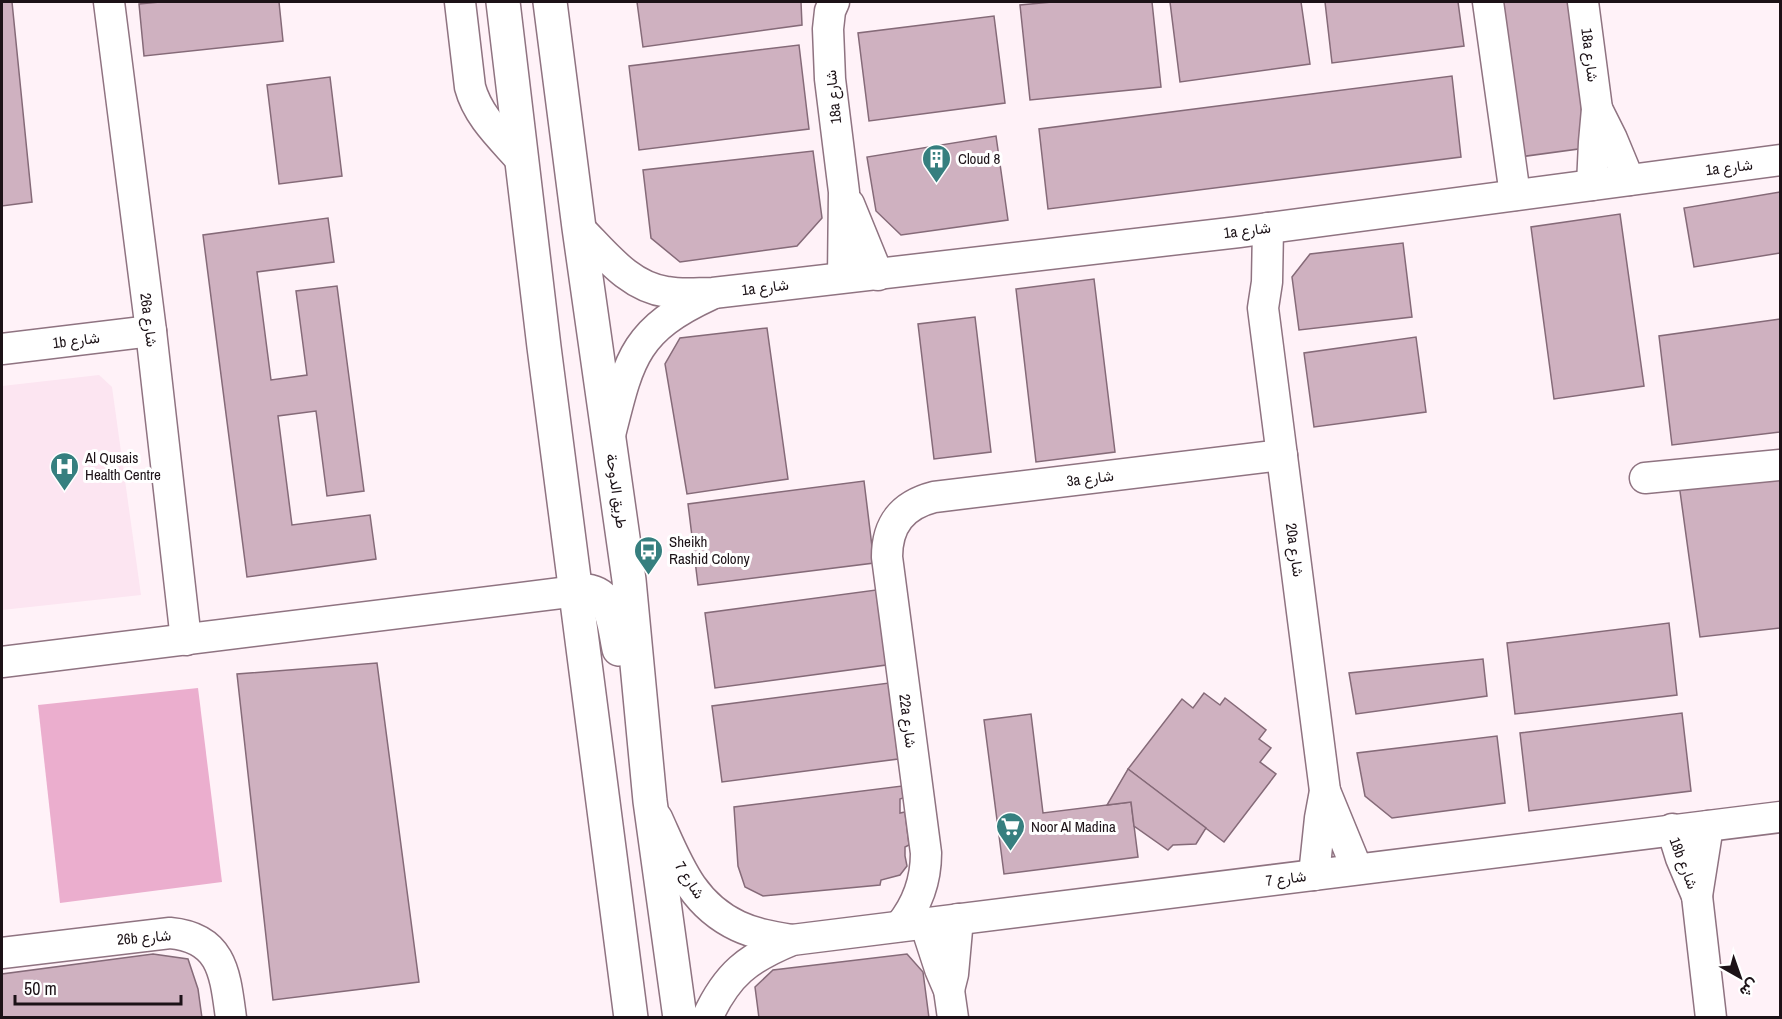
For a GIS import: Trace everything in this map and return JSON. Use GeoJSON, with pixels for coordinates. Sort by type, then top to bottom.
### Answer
{"type":"FeatureCollection","features":[{"type":"Feature","properties":{"kind":"main road"},"geometry":{"type":"LineString","coordinates":[[503,2],[631,1017]]}},
{"type":"Feature","properties":{"kind":"main road","name":"طريق الدوحة"},"geometry":{"type":"LineString","coordinates":[[549,2],[629,580],[650,801],[680,1017]]}},
{"type":"Feature","properties":{"kind":"main road"},"geometry":{"type":"LineString","coordinates":[[577,591],[587,590],[597,594],[610,608],[650,801]]}},
{"type":"Feature","properties":{"kind":"street","name":"26a شارع"},"geometry":{"type":"LineString","coordinates":[[109,2],[151,331],[186,640]]}},
{"type":"Feature","properties":{"kind":"street"},"geometry":{"type":"LineString","coordinates":[[460,2],[473,99],[484,118],[522,161]]}},
{"type":"Feature","properties":{"kind":"street","name":"18a شارع"},"geometry":{"type":"LineString","coordinates":[[834,2],[828,20],[830,69],[844,192],[843,277]]}},
{"type":"Feature","properties":{"kind":"street"},"geometry":{"type":"LineString","coordinates":[[1488,2],[1515,195]]}},
{"type":"Feature","properties":{"kind":"street","name":"18a شارع"},"geometry":{"type":"LineString","coordinates":[[1583,2],[1597,109],[1592,185]]}},
{"type":"Feature","properties":{"kind":"street","name":"18a شارع"},"geometry":{"type":"LineString","coordinates":[[1597,109],[1629,180]]}},
{"type":"Feature","properties":{"kind":"street","name":"1a شارع"},"geometry":{"type":"LineString","coordinates":[[579,228],[618,268],[636,282],[667,292],[713,293],[1239,232],[1780,160]]}},
{"type":"Feature","properties":{"kind":"street","name":"18a شارع"},"geometry":{"type":"LineString","coordinates":[[844,192],[878,275]]}},
{"type":"Feature","properties":{"kind":"street","name":"20a شارع"},"geometry":{"type":"LineString","coordinates":[[1263,308],[1267,282],[1268,228]]}},
{"type":"Feature","properties":{"kind":"street","name":"20a شارع"},"geometry":{"type":"LineString","coordinates":[[1239,232],[1253,285],[1263,308],[1325,791],[1357,869]]}},
{"type":"Feature","properties":{"kind":"street","name":"1a شارع"},"geometry":{"type":"LineString","coordinates":[[610,438],[623,383],[641,345],[654,329],[670,317],[686,306],[713,293]]}},
{"type":"Feature","properties":{"kind":"street","name":"1b شارع"},"geometry":{"type":"LineString","coordinates":[[2,349],[151,331]]}},
{"type":"Feature","properties":{"kind":"street","name":"3a شارع"},"geometry":{"type":"LineString","coordinates":[[903,513],[922,500],[934,497],[1282,455]]}},
{"type":"Feature","properties":{"kind":"street"},"geometry":{"type":"LineString","coordinates":[[1645,478],[1780,465]]}},
{"type":"Feature","properties":{"kind":"street","name":"22a شارع"},"geometry":{"type":"LineString","coordinates":[[903,513],[891,531],[887,544],[887,556],[926,853],[925,873],[920,892],[908,916],[912,925]]}},
{"type":"Feature","properties":{"kind":"street"},"geometry":{"type":"LineString","coordinates":[[2,662],[577,591]]}},
{"type":"Feature","properties":{"kind":"street","name":"20a شارع"},"geometry":{"type":"LineString","coordinates":[[1314,875],[1325,791]]}},
{"type":"Feature","properties":{"kind":"street","name":"شارع 7"},"geometry":{"type":"LineString","coordinates":[[650,801],[675,858],[700,899],[718,915],[740,927],[792,940]]}},
{"type":"Feature","properties":{"kind":"street","name":"شارع 7"},"geometry":{"type":"LineString","coordinates":[[707,1017],[715,999],[729,980],[746,964],[765,951],[792,940],[1780,817]]}},
{"type":"Feature","properties":{"kind":"street","name":"18b شارع"},"geometry":{"type":"LineString","coordinates":[[1697,896],[1708,826]]}},
{"type":"Feature","properties":{"kind":"street","name":"18b شارع"},"geometry":{"type":"LineString","coordinates":[[1672,829],[1697,896],[1712,1017]]}},
{"type":"Feature","properties":{"kind":"street"},"geometry":{"type":"LineString","coordinates":[[951,1004],[958,919]]}},
{"type":"Feature","properties":{"kind":"street"},"geometry":{"type":"LineString","coordinates":[[912,925],[940,969],[951,1004]]}},
{"type":"Feature","properties":{"kind":"street","name":"26b شارع"},"geometry":{"type":"LineString","coordinates":[[2,953],[170,933],[186,935],[200,941],[212,951],[221,964],[231,1017]]}},
{"type":"Feature","properties":{"kind":"shaded area","name":"Al Qusais Health Centre"},"geometry":{"type":"Polygon","coordinates":[[[99,375],[112,387],[141,595],[2,610],[2,386],[99,375]]]}},
{"type":"Feature","properties":{"kind":"shaded area"},"geometry":{"type":"Polygon","coordinates":[[[198,688],[222,882],[60,903],[38,705],[198,688]]]}},
{"type":"Feature","properties":{"kind":"building"},"geometry":{"type":"Polygon","coordinates":[[[2,2],[12,2],[32,202],[2,206],[2,2]]]}},
{"type":"Feature","properties":{"kind":"building"},"geometry":{"type":"Polygon","coordinates":[[[279,2],[283,41],[144,56],[139,4],[279,2]]]}},
{"type":"Feature","properties":{"kind":"building"},"geometry":{"type":"Polygon","coordinates":[[[637,2],[801,2],[802,25],[643,47],[637,2]]]}},
{"type":"Feature","properties":{"kind":"building"},"geometry":{"type":"Polygon","coordinates":[[[1052,2],[1152,2],[1161,87],[1030,100],[1020,5],[1052,2]]]}},
{"type":"Feature","properties":{"kind":"building"},"geometry":{"type":"Polygon","coordinates":[[[1170,2],[1301,2],[1310,64],[1180,82],[1170,2]]]}},
{"type":"Feature","properties":{"kind":"building"},"geometry":{"type":"Polygon","coordinates":[[[1325,2],[1458,2],[1464,46],[1332,63],[1325,2]]]}},
{"type":"Feature","properties":{"kind":"building"},"geometry":{"type":"Polygon","coordinates":[[[1490,2],[1573,2],[1593,147],[1512,158],[1490,2]]]}},
{"type":"Feature","properties":{"kind":"building"},"geometry":{"type":"Polygon","coordinates":[[[994,16],[1005,103],[869,121],[858,33],[994,16]]]}},
{"type":"Feature","properties":{"kind":"building"},"geometry":{"type":"Polygon","coordinates":[[[799,45],[809,129],[639,150],[629,66],[799,45]]]}},
{"type":"Feature","properties":{"kind":"building"},"geometry":{"type":"Polygon","coordinates":[[[1452,76],[1461,157],[1048,209],[1039,129],[1452,76]]]}},
{"type":"Feature","properties":{"kind":"building"},"geometry":{"type":"Polygon","coordinates":[[[330,77],[342,176],[279,184],[267,85],[330,77]]]}},
{"type":"Feature","properties":{"kind":"building","name":"Cloud 8"},"geometry":{"type":"Polygon","coordinates":[[[996,136],[1008,220],[901,235],[876,211],[867,157],[996,136]]]}},
{"type":"Feature","properties":{"kind":"building"},"geometry":{"type":"Polygon","coordinates":[[[813,151],[822,218],[797,246],[680,262],[651,238],[643,170],[813,151]]]}},
{"type":"Feature","properties":{"kind":"building"},"geometry":{"type":"Polygon","coordinates":[[[1780,192],[1780,253],[1694,267],[1684,208],[1780,192]]]}},
{"type":"Feature","properties":{"kind":"building"},"geometry":{"type":"Polygon","coordinates":[[[1620,214],[1644,386],[1554,399],[1531,227],[1620,214]]]}},
{"type":"Feature","properties":{"kind":"building"},"geometry":{"type":"Polygon","coordinates":[[[328,218],[334,262],[257,272],[271,380],[307,375],[296,291],[337,286],[364,491],[327,496],[316,411],[278,416],[292,525],[370,515],[376,559],[247,577],[203,235],[328,218]]]}},
{"type":"Feature","properties":{"kind":"building"},"geometry":{"type":"Polygon","coordinates":[[[1403,243],[1412,317],[1299,330],[1292,277],[1310,254],[1403,243]]]}},
{"type":"Feature","properties":{"kind":"building"},"geometry":{"type":"Polygon","coordinates":[[[1094,279],[1115,452],[1036,462],[1016,289],[1094,279]]]}},
{"type":"Feature","properties":{"kind":"building"},"geometry":{"type":"Polygon","coordinates":[[[975,317],[991,452],[934,459],[918,324],[975,317]]]}},
{"type":"Feature","properties":{"kind":"building"},"geometry":{"type":"Polygon","coordinates":[[[1780,319],[1780,432],[1672,445],[1659,336],[1780,319]]]}},
{"type":"Feature","properties":{"kind":"building"},"geometry":{"type":"Polygon","coordinates":[[[767,328],[788,479],[687,494],[665,364],[680,338],[767,328]]]}},
{"type":"Feature","properties":{"kind":"building"},"geometry":{"type":"Polygon","coordinates":[[[1416,337],[1426,412],[1314,427],[1304,353],[1416,337]]]}},
{"type":"Feature","properties":{"kind":"building"},"geometry":{"type":"Polygon","coordinates":[[[1780,474],[1780,628],[1700,637],[1679,484],[1780,474]]]}},
{"type":"Feature","properties":{"kind":"building"},"geometry":{"type":"Polygon","coordinates":[[[864,481],[874,563],[698,585],[688,504],[864,481]]]}},
{"type":"Feature","properties":{"kind":"building"},"geometry":{"type":"Polygon","coordinates":[[[876,590],[886,665],[715,688],[705,613],[876,590]]]}},
{"type":"Feature","properties":{"kind":"building"},"geometry":{"type":"Polygon","coordinates":[[[1669,623],[1677,695],[1515,714],[1507,643],[1669,623]]]}},
{"type":"Feature","properties":{"kind":"building"},"geometry":{"type":"Polygon","coordinates":[[[1483,659],[1487,696],[1356,714],[1349,673],[1483,659]]]}},
{"type":"Feature","properties":{"kind":"building"},"geometry":{"type":"Polygon","coordinates":[[[377,663],[419,982],[273,1000],[237,674],[377,663]]]}},
{"type":"Feature","properties":{"kind":"building"},"geometry":{"type":"Polygon","coordinates":[[[889,683],[898,759],[722,782],[712,706],[889,683]]]}},
{"type":"Feature","properties":{"kind":"building"},"geometry":{"type":"Polygon","coordinates":[[[1204,693],[1220,705],[1225,698],[1266,730],[1259,739],[1271,748],[1260,762],[1276,774],[1224,842],[1128,769],[1182,699],[1193,708],[1204,693]]]}},
{"type":"Feature","properties":{"kind":"building"},"geometry":{"type":"Polygon","coordinates":[[[1682,713],[1691,791],[1529,811],[1520,733],[1682,713]]]}},
{"type":"Feature","properties":{"kind":"building"},"geometry":{"type":"Polygon","coordinates":[[[1031,714],[1043,813],[1131,802],[1138,857],[1004,874],[984,720],[1031,714]]]}},
{"type":"Feature","properties":{"kind":"building"},"geometry":{"type":"Polygon","coordinates":[[[1497,736],[1505,803],[1392,818],[1365,796],[1357,753],[1497,736]]]}},
{"type":"Feature","properties":{"kind":"building"},"geometry":{"type":"Polygon","coordinates":[[[1128,769],[1206,828],[1196,844],[1173,845],[1168,850],[1134,826],[1131,802],[1107,805],[1128,769]]]}},
{"type":"Feature","properties":{"kind":"building"},"geometry":{"type":"Polygon","coordinates":[[[902,786],[903,798],[900,799],[900,813],[905,812],[909,845],[905,847],[907,866],[900,875],[881,880],[880,885],[763,896],[745,887],[738,866],[734,807],[902,786]]]}},
{"type":"Feature","properties":{"kind":"building"},"geometry":{"type":"Polygon","coordinates":[[[153,954],[188,959],[198,989],[202,1018],[2,1018],[2,974],[153,954]]]}},
{"type":"Feature","properties":{"kind":"building"},"geometry":{"type":"Polygon","coordinates":[[[907,954],[923,972],[929,1018],[759,1018],[755,987],[773,970],[907,954]]]}},
{"type":"Feature","properties":{"kind":"place","name":"Cloud 8"},"geometry":{"type":"Point","coordinates":[937,184]}},
{"type":"Feature","properties":{"kind":"place","name":"Al Qusais Health Centre"},"geometry":{"type":"Point","coordinates":[64,492]}},
{"type":"Feature","properties":{"kind":"place","name":"Sheikh Rashid Colony"},"geometry":{"type":"Point","coordinates":[648,576]}},
{"type":"Feature","properties":{"kind":"place","name":"Noor Al Madina"},"geometry":{"type":"Point","coordinates":[1010,852]}}]}
